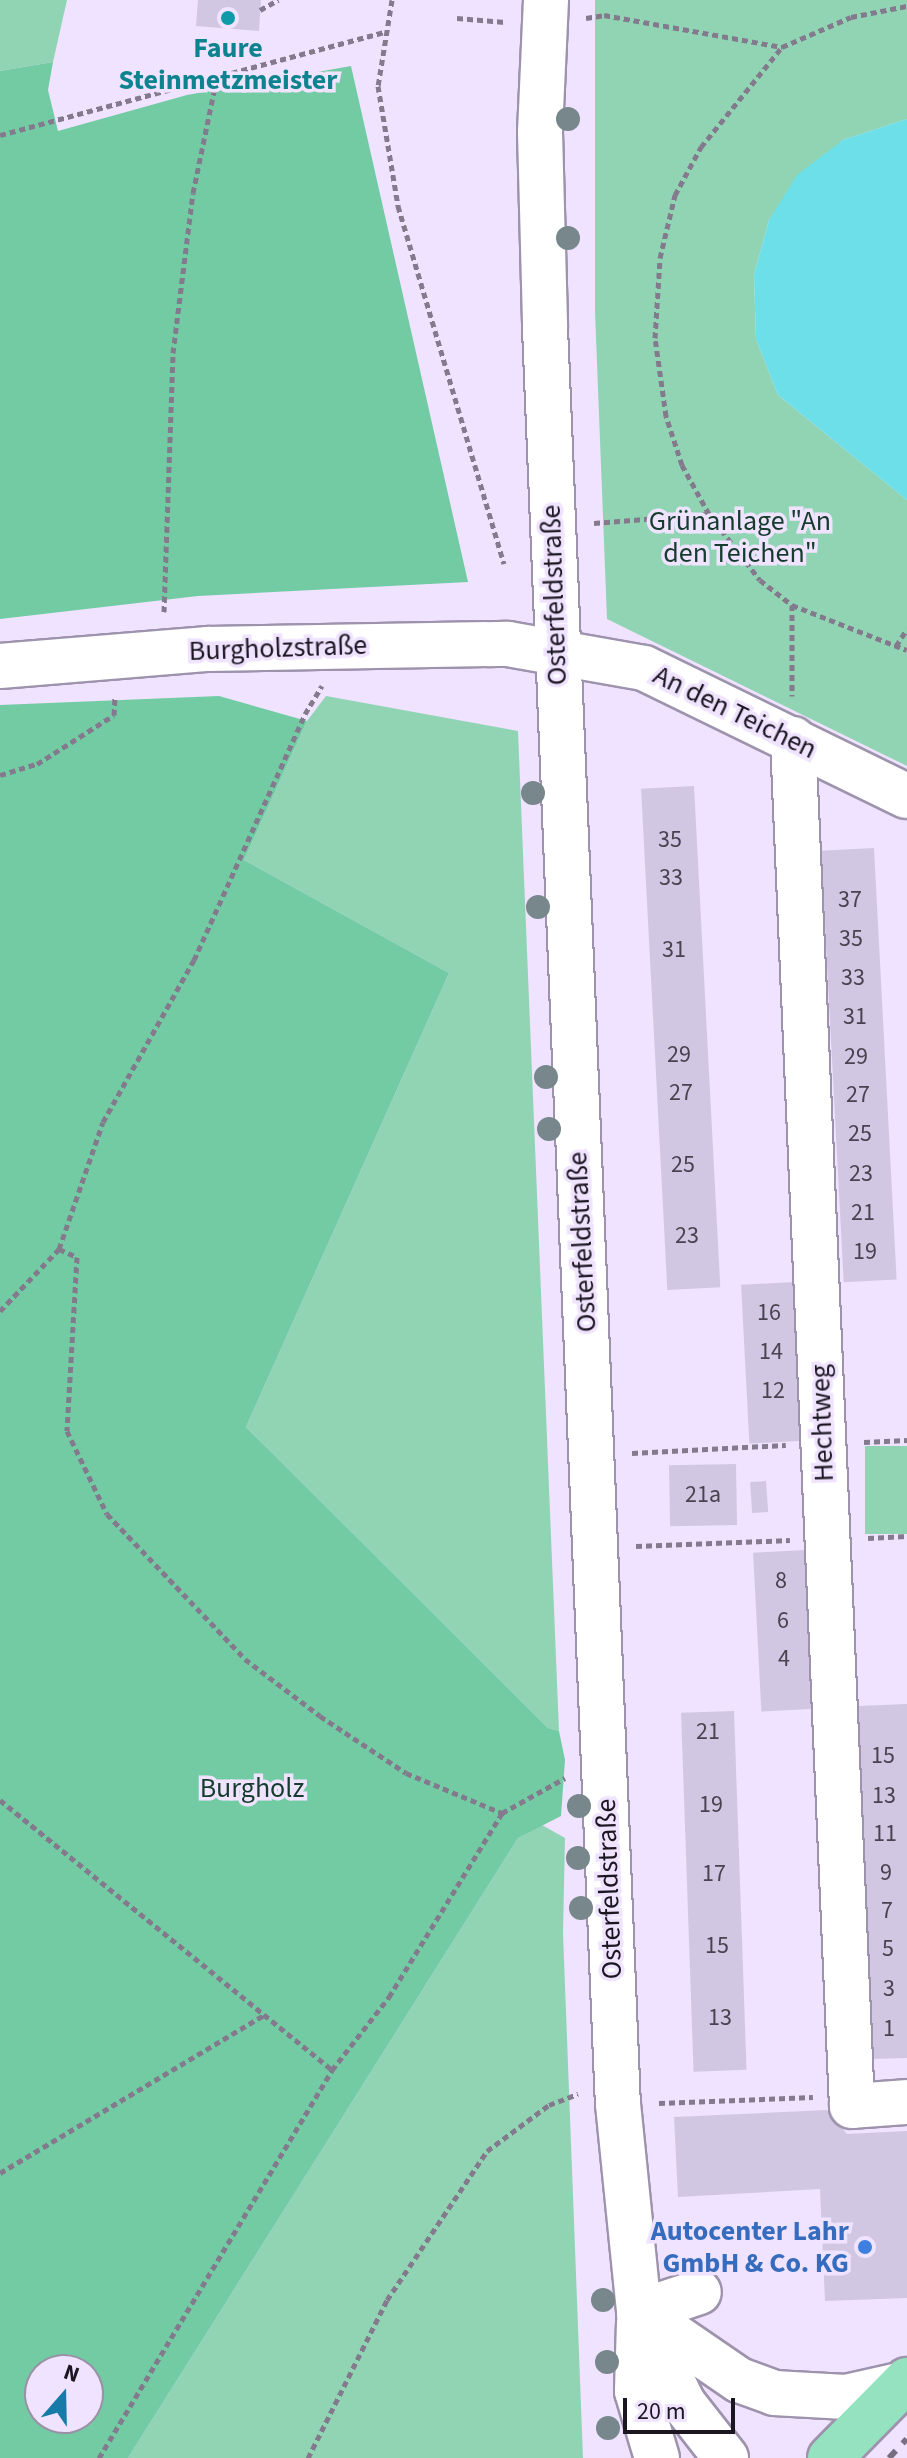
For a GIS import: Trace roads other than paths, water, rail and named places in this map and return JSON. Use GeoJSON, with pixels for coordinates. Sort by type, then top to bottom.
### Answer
{"type":"FeatureCollection","features":[{"type":"Feature","properties":{"kind":"main road"},"geometry":{"type":"LineString","coordinates":[[830,2458],[905,2382]]}},
{"type":"Feature","properties":{"kind":"street","name":"Osterfeldstraße"},"geometry":{"type":"LineString","coordinates":[[545,12],[540,132],[556,651],[617,2092],[639,2312],[683,2403],[726,2458]]}},
{"type":"Feature","properties":{"kind":"street","name":"Burgholzstraße"},"geometry":{"type":"LineString","coordinates":[[0,666],[208,649],[416,642],[508,644],[556,651]]}},
{"type":"Feature","properties":{"kind":"street","name":"An den Teichen"},"geometry":{"type":"LineString","coordinates":[[556,651],[644,668],[907,796]]}},
{"type":"Feature","properties":{"kind":"street","name":"Hechtweg"},"geometry":{"type":"LineString","coordinates":[[793,739],[852,2106],[907,2102]]}},
{"type":"Feature","properties":{"kind":"street"},"geometry":{"type":"LineString","coordinates":[[639,2312],[699,2292]]}},
{"type":"Feature","properties":{"kind":"street"},"geometry":{"type":"LineString","coordinates":[[639,2312],[739,2380],[774,2393],[846,2397],[905,2382]]}},
{"type":"Feature","properties":{"kind":"street"},"geometry":{"type":"LineString","coordinates":[[639,2312],[637,2391],[657,2458]]}},
{"type":"Feature","properties":{"kind":"railway"},"geometry":{"type":"LineString","coordinates":[[889,2458],[907,2439]]}},
{"type":"Feature","properties":{"kind":"place","name":"Faure Steinmetzmeister"},"geometry":{"type":"Point","coordinates":[228,18]}},
{"type":"Feature","properties":{"kind":"place","name":"Autocenter Lahr GmbH & Co. KG"},"geometry":{"type":"Point","coordinates":[865,2247]}},
{"type":"Feature","properties":{"kind":"park label","name":"Grünanlage \"An den Teichen\""},"geometry":{"type":"Point","coordinates":[740,537]}},
{"type":"Feature","properties":{"kind":"park label","name":"Burgholz"},"geometry":{"type":"Point","coordinates":[252,1788]}}]}
